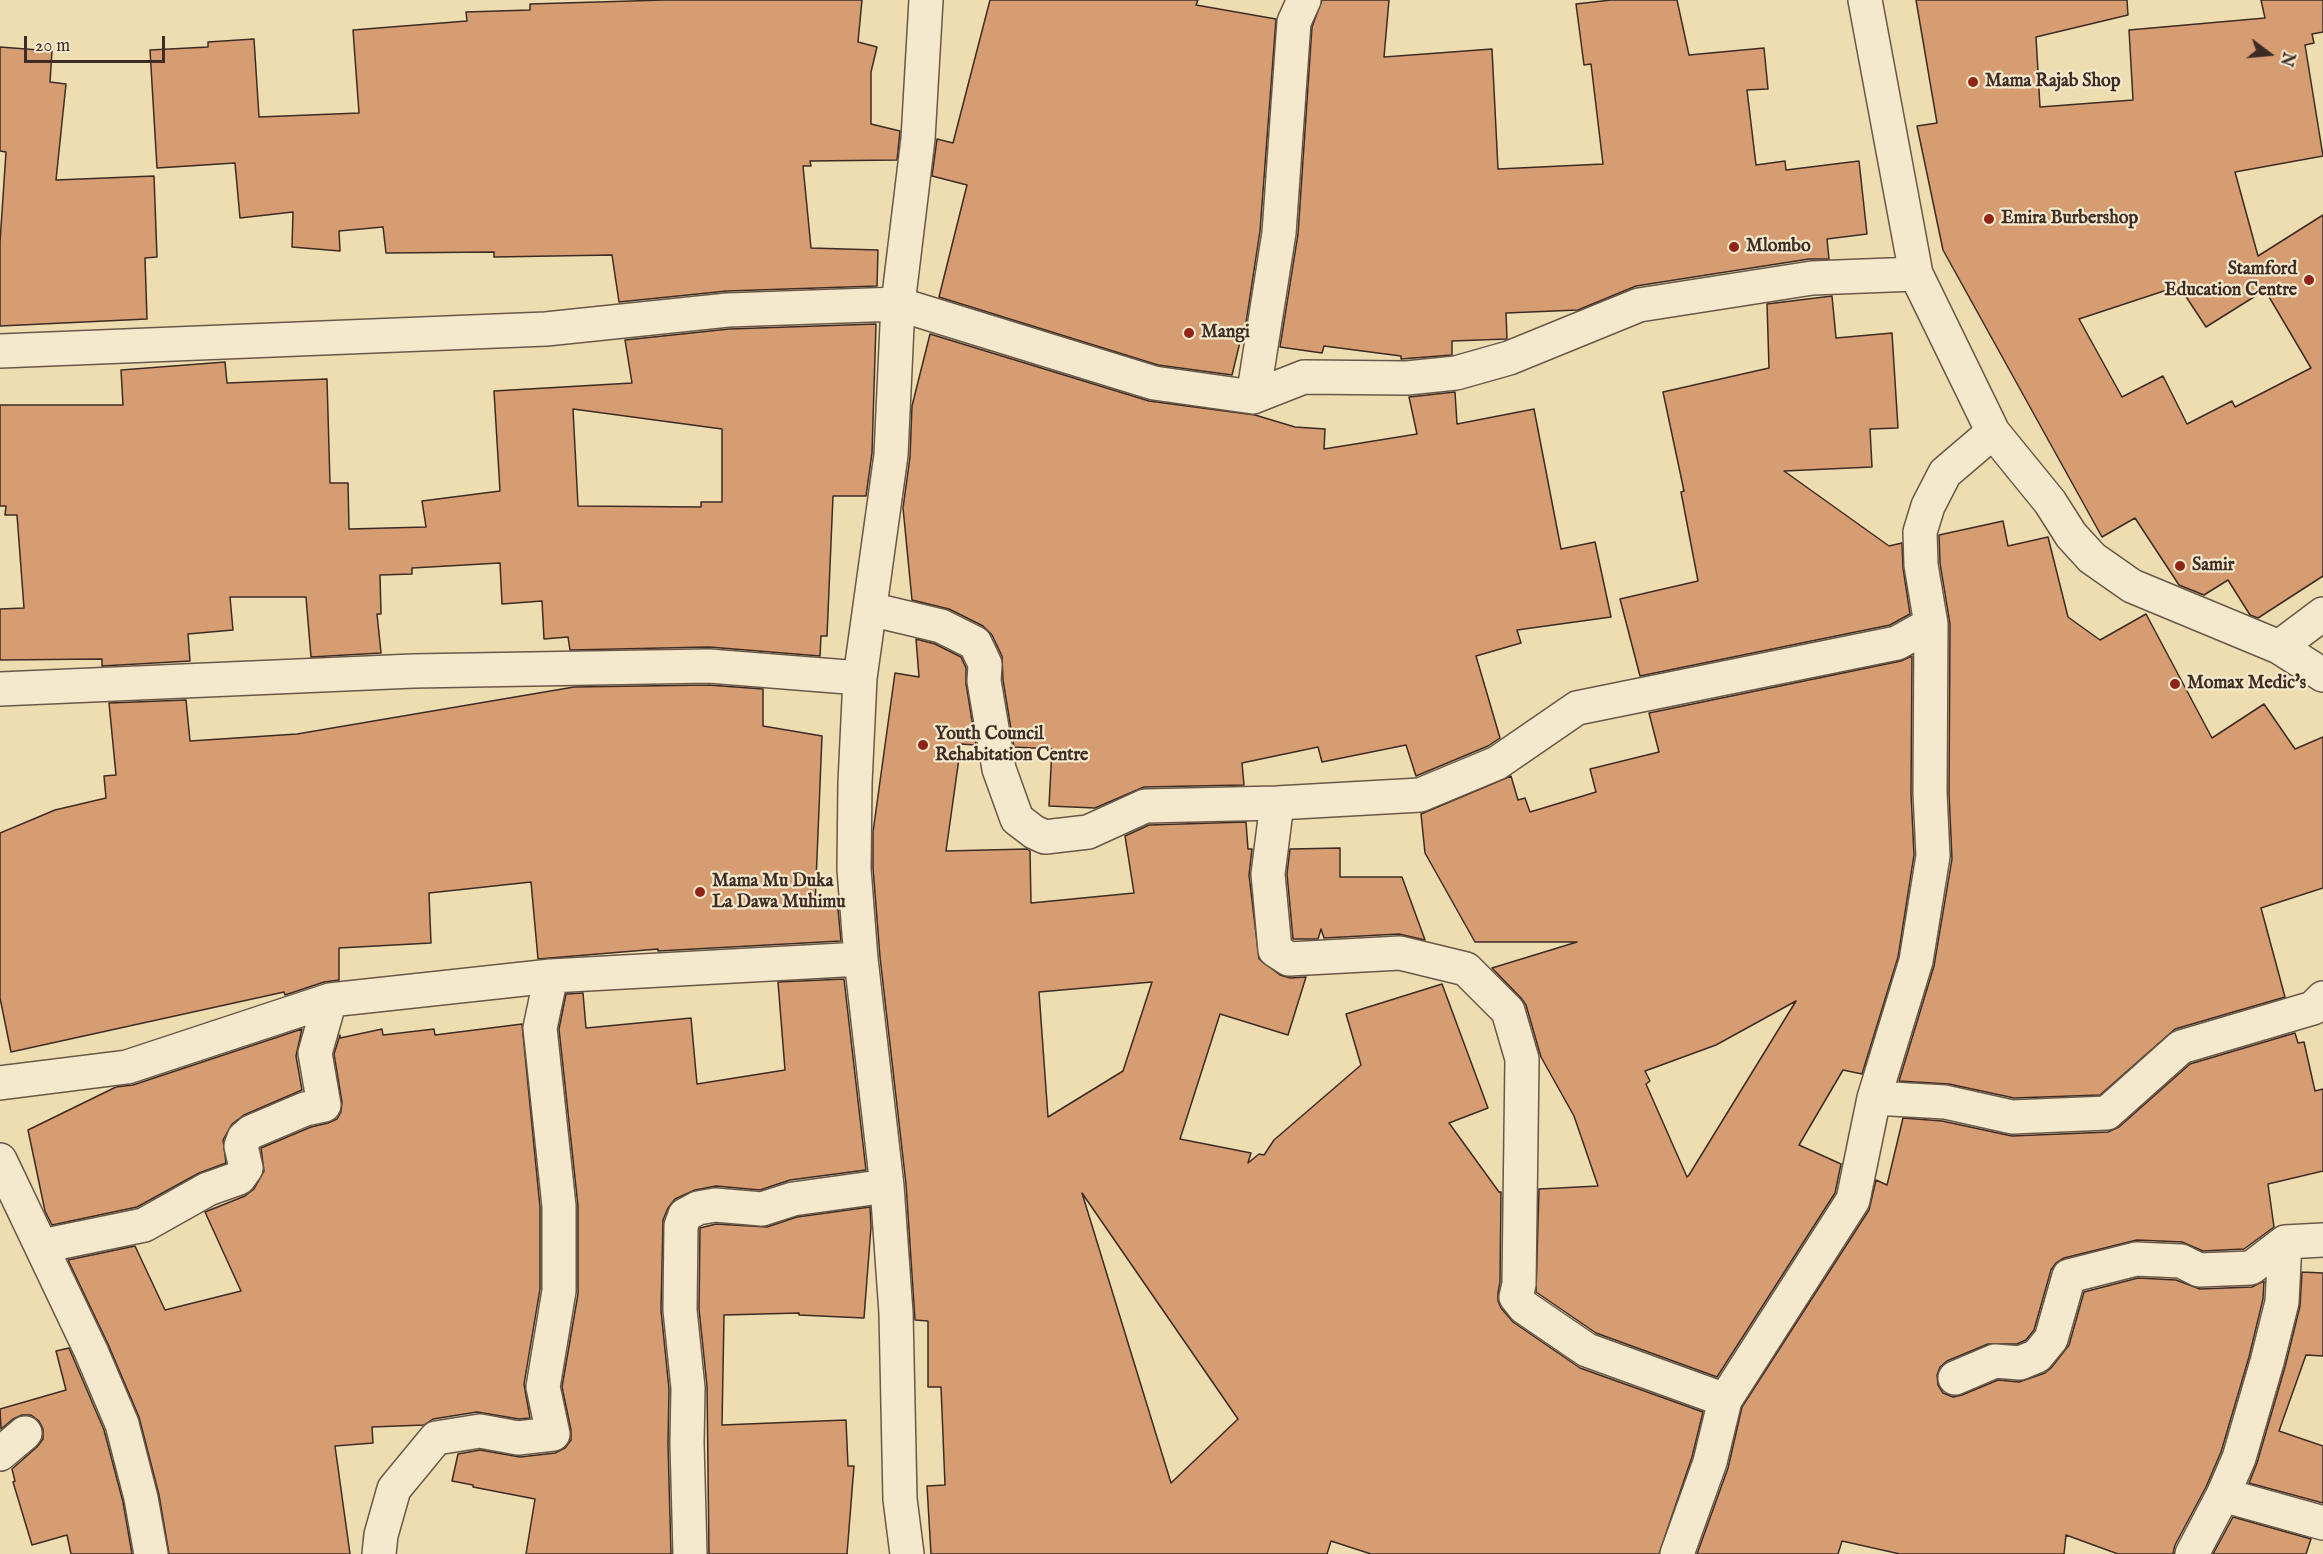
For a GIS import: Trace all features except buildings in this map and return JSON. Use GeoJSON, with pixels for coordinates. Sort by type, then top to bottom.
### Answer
{"type":"FeatureCollection","features":[{"type":"Feature","properties":{"kind":"street"},"geometry":{"type":"LineString","coordinates":[[907,1554],[900,1499],[896,1313],[887,1186],[861,959],[854,869],[855,783],[860,678],[891,455],[898,304],[918,139],[926,0]]}},
{"type":"Feature","properties":{"kind":"street"},"geometry":{"type":"LineString","coordinates":[[1253,397],[1279,233],[1294,22],[1304,0]]}},
{"type":"Feature","properties":{"kind":"street"},"geometry":{"type":"LineString","coordinates":[[1865,0],[1916,274],[1993,432],[2050,502],[2071,535],[2092,558],[2132,586],[2279,647],[2323,675]]}},
{"type":"Feature","properties":{"kind":"street"},"geometry":{"type":"LineString","coordinates":[[0,351],[546,329],[728,310],[898,304],[1154,383],[1253,397],[1304,377],[1407,378],[1456,373],[1509,358],[1639,306],[1812,278],[1916,274]]}},
{"type":"Feature","properties":{"kind":"street"},"geometry":{"type":"LineString","coordinates":[[1677,1554],[1710,1462],[1725,1400],[1853,1200],[1874,1098],[1916,961],[1934,856],[1930,793],[1931,624],[1921,565],[1920,532],[1925,514],[1945,473],[1993,432]]}},
{"type":"Feature","properties":{"kind":"street"},"geometry":{"type":"LineString","coordinates":[[870,609],[941,626],[975,643],[985,664],[984,681],[999,769],[1017,819],[1044,837],[1088,832],[1145,806],[1277,803],[1420,795],[1497,763],[1577,708],[1897,643],[1931,624]]}},
{"type":"Feature","properties":{"kind":"street"},"geometry":{"type":"LineString","coordinates":[[2279,647],[2323,614]]}},
{"type":"Feature","properties":{"kind":"street"},"geometry":{"type":"LineString","coordinates":[[0,689],[413,671],[709,666],[860,678]]}},
{"type":"Feature","properties":{"kind":"street"},"geometry":{"type":"LineString","coordinates":[[1277,803],[1268,874],[1275,950],[1289,959],[1400,953],[1466,969],[1508,1011],[1522,1059],[1520,1284],[1516,1297],[1524,1307],[1587,1350],[1725,1400]]}},
{"type":"Feature","properties":{"kind":"street"},"geometry":{"type":"LineString","coordinates":[[0,1083],[127,1067],[330,1000],[551,976],[861,959]]}},
{"type":"Feature","properties":{"kind":"street"},"geometry":{"type":"LineString","coordinates":[[379,1554],[381,1535],[394,1489],[436,1438],[480,1431],[518,1438],[553,1434],[543,1387],[559,1291],[559,1206],[540,1028],[551,976]]}},
{"type":"Feature","properties":{"kind":"street"},"geometry":{"type":"LineString","coordinates":[[1874,1098],[1945,1102],[2013,1117],[2107,1113],[2181,1047],[2313,1008],[2323,998]]}},
{"type":"Feature","properties":{"kind":"street"},"geometry":{"type":"LineString","coordinates":[[42,1246],[144,1225],[208,1189],[239,1178],[246,1168],[241,1146],[244,1138],[251,1132],[305,1109],[324,1105],[315,1053],[330,1000]]}},
{"type":"Feature","properties":{"kind":"street"},"geometry":{"type":"LineString","coordinates":[[0,1160],[91,1351],[122,1424],[141,1498],[151,1554]]}},
{"type":"Feature","properties":{"kind":"street"},"geometry":{"type":"LineString","coordinates":[[690,1554],[688,1388],[680,1310],[681,1226],[685,1215],[698,1208],[715,1205],[762,1209],[793,1199],[887,1186]]}},
{"type":"Feature","properties":{"kind":"street"},"geometry":{"type":"LineString","coordinates":[[1955,1378],[1995,1361],[2020,1363],[2037,1356],[2051,1339],[2069,1276],[2136,1259],[2181,1261],[2199,1270],[2251,1268],[2285,1242],[2323,1240]]}},
{"type":"Feature","properties":{"kind":"street"},"geometry":{"type":"LineString","coordinates":[[2192,1554],[2223,1495],[2238,1458],[2282,1302],[2285,1242]]}},
{"type":"Feature","properties":{"kind":"street"},"geometry":{"type":"LineString","coordinates":[[0,1454],[25,1433]]}},
{"type":"Feature","properties":{"kind":"street"},"geometry":{"type":"LineString","coordinates":[[2223,1495],[2323,1523]]}},
{"type":"Feature","properties":{"kind":"place","name":"Mama Rajab Shop"},"geometry":{"type":"Point","coordinates":[1973,82]}},
{"type":"Feature","properties":{"kind":"place","name":"Emira Burbershop"},"geometry":{"type":"Point","coordinates":[1989,219]}},
{"type":"Feature","properties":{"kind":"place","name":"Mlombo"},"geometry":{"type":"Point","coordinates":[1734,247]}},
{"type":"Feature","properties":{"kind":"place","name":"Stamford Education Centre"},"geometry":{"type":"Point","coordinates":[2309,280]}},
{"type":"Feature","properties":{"kind":"place","name":"Mangi"},"geometry":{"type":"Point","coordinates":[1189,333]}},
{"type":"Feature","properties":{"kind":"place","name":"Samir"},"geometry":{"type":"Point","coordinates":[2180,566]}},
{"type":"Feature","properties":{"kind":"place","name":"Momax Medic's"},"geometry":{"type":"Point","coordinates":[2175,684]}},
{"type":"Feature","properties":{"kind":"place","name":"Youth Council Rehabitation Centre"},"geometry":{"type":"Point","coordinates":[923,745]}},
{"type":"Feature","properties":{"kind":"place","name":"Mama Mu Duka La Dawa Muhimu"},"geometry":{"type":"Point","coordinates":[700,892]}}]}
